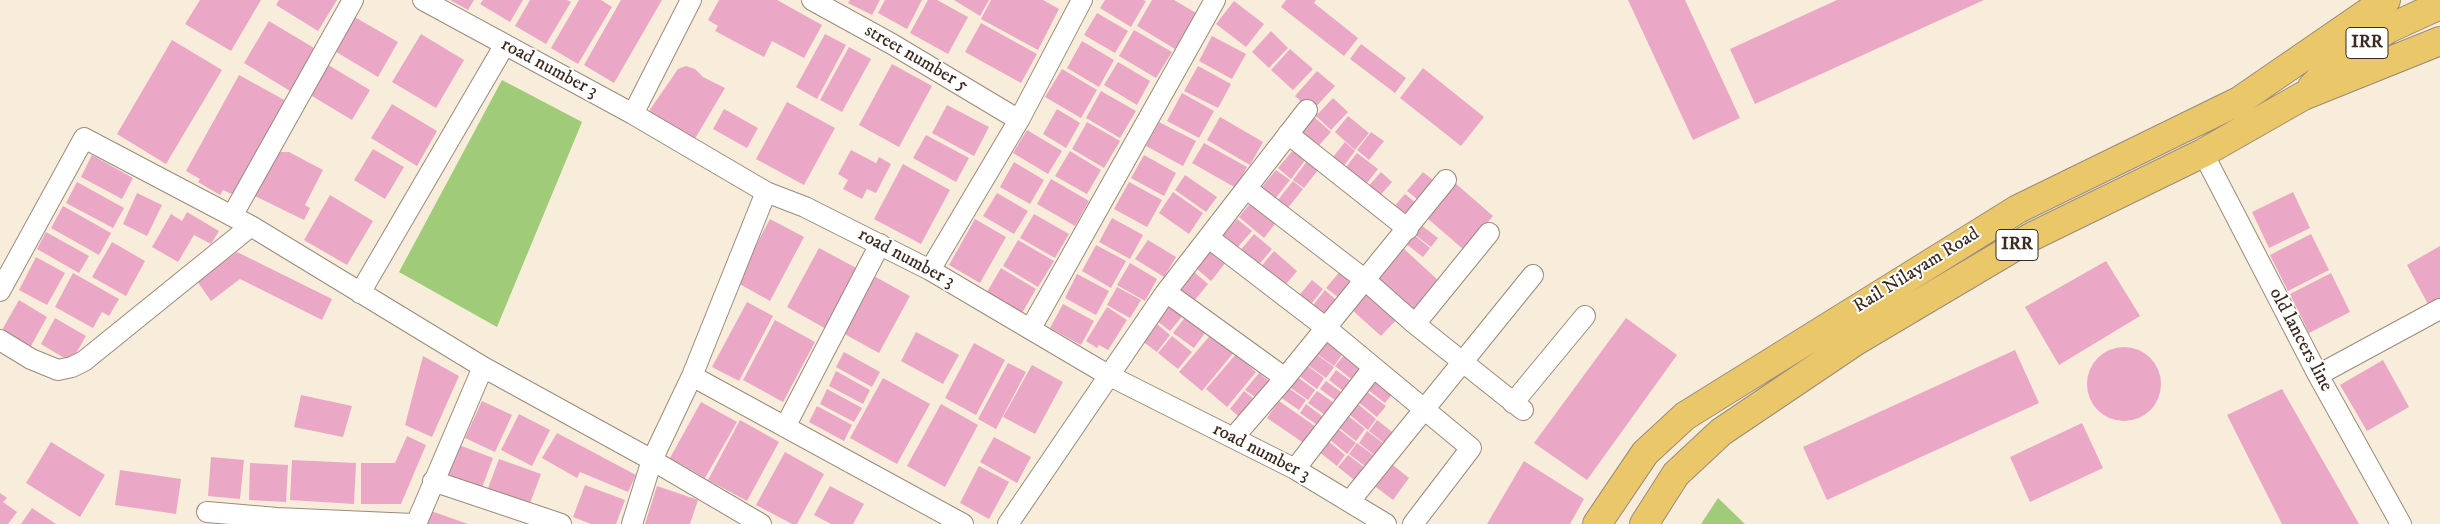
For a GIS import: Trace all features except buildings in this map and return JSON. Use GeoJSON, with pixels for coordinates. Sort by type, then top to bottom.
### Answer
{"type":"FeatureCollection","features":[{"type":"Feature","properties":{"kind":"main road","name":"Rail Nilayam Road"},"geometry":{"type":"LineString","coordinates":[[1597,524],[1645,453],[1685,416],[2018,209],[2239,101],[2280,74],[2290,64],[2378,2]]}},
{"type":"Feature","properties":{"kind":"main road","name":"Rail Nilayam Road"},"geometry":{"type":"LineString","coordinates":[[2303,96],[2338,61],[2388,30],[2440,5]]}},
{"type":"Feature","properties":{"kind":"main road","name":"Rail Nilayam Road"},"geometry":{"type":"LineString","coordinates":[[1644,524],[1676,474],[1721,432],[1856,341],[2033,236],[2203,153],[2303,96],[2440,41]]}},
{"type":"Feature","properties":{"kind":"street"},"geometry":{"type":"LineString","coordinates":[[232,216],[353,0]]}},
{"type":"Feature","properties":{"kind":"street","name":"road number 3"},"geometry":{"type":"LineString","coordinates":[[422,0],[633,114],[766,192],[805,207],[930,270],[1108,374],[1295,469],[1386,524]]}},
{"type":"Feature","properties":{"kind":"street"},"geometry":{"type":"LineString","coordinates":[[633,114],[691,0]]}},
{"type":"Feature","properties":{"kind":"street","name":"street number 5"},"geometry":{"type":"LineString","coordinates":[[812,0],[892,44],[1019,120]]}},
{"type":"Feature","properties":{"kind":"street"},"geometry":{"type":"LineString","coordinates":[[930,270],[1019,120],[1082,0]]}},
{"type":"Feature","properties":{"kind":"street"},"geometry":{"type":"LineString","coordinates":[[1031,328],[1215,0]]}},
{"type":"Feature","properties":{"kind":"street"},"geometry":{"type":"LineString","coordinates":[[360,292],[504,46]]}},
{"type":"Feature","properties":{"kind":"street"},"geometry":{"type":"LineString","coordinates":[[1008,524],[1108,374],[1166,292],[1307,110]]}},
{"type":"Feature","properties":{"kind":"street"},"geometry":{"type":"LineString","coordinates":[[1288,134],[1408,229]]}},
{"type":"Feature","properties":{"kind":"street"},"geometry":{"type":"LineString","coordinates":[[0,291],[84,138],[251,226],[483,366],[652,460],[754,522]]}},
{"type":"Feature","properties":{"kind":"street","name":"old lancers line"},"geometry":{"type":"LineString","coordinates":[[2203,153],[2318,375],[2401,524]]}},
{"type":"Feature","properties":{"kind":"street"},"geometry":{"type":"LineString","coordinates":[[1233,438],[1285,378],[1446,180]]}},
{"type":"Feature","properties":{"kind":"street"},"geometry":{"type":"LineString","coordinates":[[1247,189],[1364,279],[1415,324],[1464,361],[1518,406],[1585,316]]}},
{"type":"Feature","properties":{"kind":"street"},"geometry":{"type":"LineString","coordinates":[[632,524],[652,460],[692,376],[766,192]]}},
{"type":"Feature","properties":{"kind":"street"},"geometry":{"type":"LineString","coordinates":[[0,340],[31,359],[58,370],[72,368],[84,361],[251,226]]}},
{"type":"Feature","properties":{"kind":"street"},"geometry":{"type":"LineString","coordinates":[[1415,324],[1488,233]]}},
{"type":"Feature","properties":{"kind":"street"},"geometry":{"type":"LineString","coordinates":[[1208,238],[1325,327],[1471,448],[1413,524]]}},
{"type":"Feature","properties":{"kind":"street"},"geometry":{"type":"LineString","coordinates":[[785,427],[880,244]]}},
{"type":"Feature","properties":{"kind":"street"},"geometry":{"type":"LineString","coordinates":[[1350,501],[1533,274]]}},
{"type":"Feature","properties":{"kind":"street"},"geometry":{"type":"LineString","coordinates":[[1166,292],[1285,378]]}},
{"type":"Feature","properties":{"kind":"street"},"geometry":{"type":"LineString","coordinates":[[2318,375],[2440,309]]}},
{"type":"Feature","properties":{"kind":"street"},"geometry":{"type":"LineString","coordinates":[[207,512],[276,521],[414,524],[483,366]]}},
{"type":"Feature","properties":{"kind":"street"},"geometry":{"type":"LineString","coordinates":[[1295,469],[1373,368]]}},
{"type":"Feature","properties":{"kind":"street"},"geometry":{"type":"LineString","coordinates":[[692,376],[963,524]]}},
{"type":"Feature","properties":{"kind":"street"},"geometry":{"type":"LineString","coordinates":[[433,481],[561,524]]}},
{"type":"Feature","properties":{"kind":"green space"},"geometry":{"type":"Polygon","coordinates":[[[502,80],[582,122],[497,327],[399,272],[502,80]]]}},
{"type":"Feature","properties":{"kind":"green space"},"geometry":{"type":"Polygon","coordinates":[[[1718,498],[1745,524],[1701,524],[1718,498]]]}}]}
